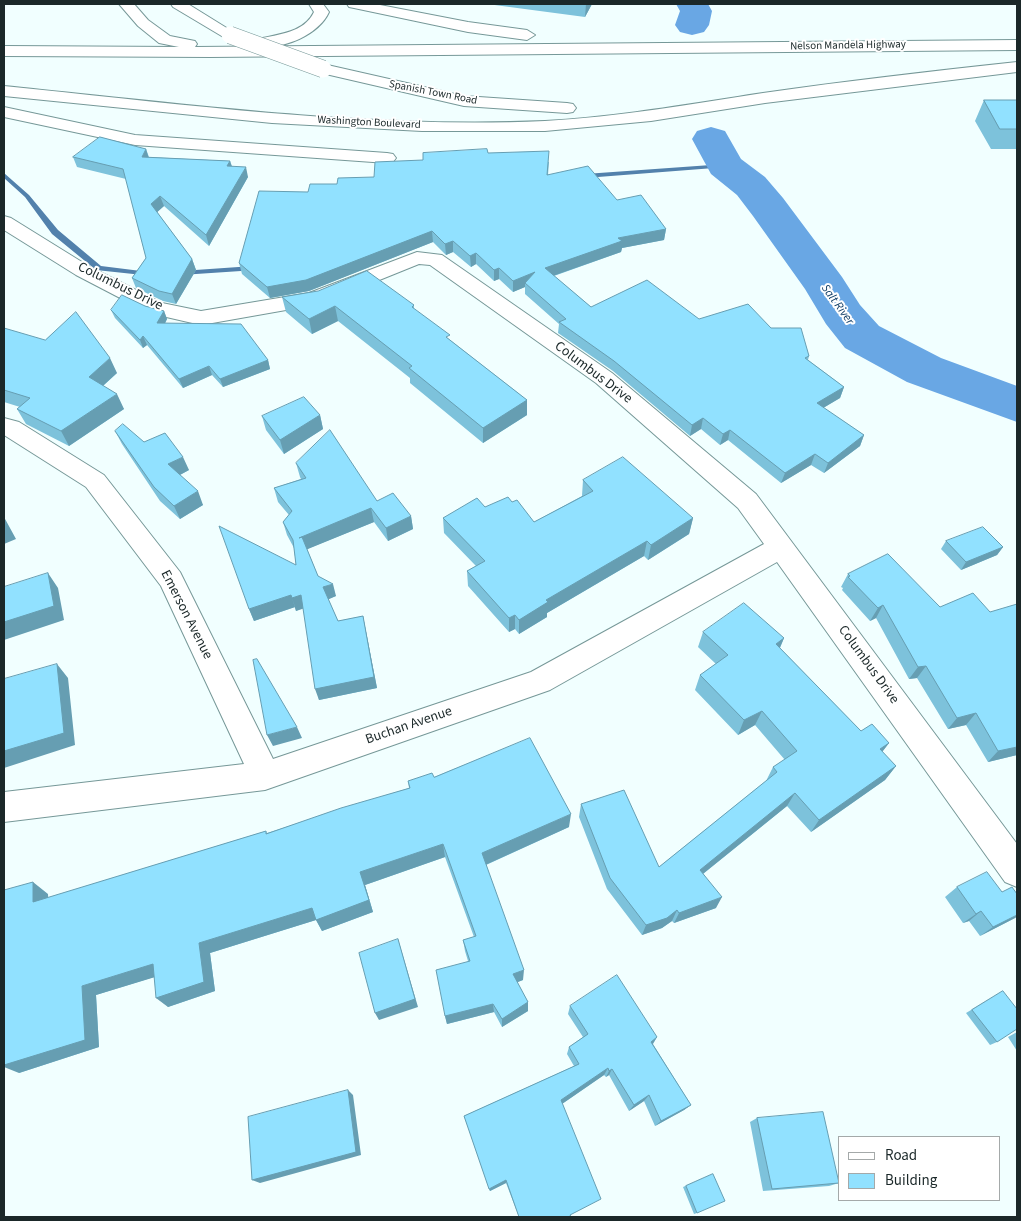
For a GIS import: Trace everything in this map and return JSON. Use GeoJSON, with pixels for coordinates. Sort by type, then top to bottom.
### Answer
{"type":"FeatureCollection","features":[{"type":"Feature","properties":{"kind":"main road"},"geometry":{"type":"LineString","coordinates":[[126,4],[143,23],[165,40],[197,46],[238,46],[288,38],[308,28],[319,19],[322,12],[316,4]]}},
{"type":"Feature","properties":{"kind":"main road","name":"Spanish Town Road"},"geometry":{"type":"LineString","coordinates":[[178,4],[230,35],[323,69],[464,101],[548,108],[643,109],[734,102]]}},
{"type":"Feature","properties":{"kind":"main road"},"geometry":{"type":"LineString","coordinates":[[354,4],[468,27],[571,42],[678,48]]}},
{"type":"Feature","properties":{"kind":"main road","name":"Nelson Mandela Highway"},"geometry":{"type":"LineString","coordinates":[[678,48],[1017,45]]}},
{"type":"Feature","properties":{"kind":"main road"},"geometry":{"type":"LineString","coordinates":[[4,51],[210,52],[678,48]]}},
{"type":"Feature","properties":{"kind":"main road"},"geometry":{"type":"LineString","coordinates":[[734,102],[914,78],[1017,67]]}},
{"type":"Feature","properties":{"kind":"main road","name":"Washington Boulevard"},"geometry":{"type":"LineString","coordinates":[[4,91],[272,118],[422,126],[582,124],[651,116],[734,102]]}},
{"type":"Feature","properties":{"kind":"main road"},"geometry":{"type":"LineString","coordinates":[[4,112],[135,140],[386,158]]}},
{"type":"Feature","properties":{"kind":"main road","name":"Columbus Drive"},"geometry":{"type":"LineString","coordinates":[[4,222],[83,271],[156,308],[201,318],[312,299],[417,258],[435,260],[604,378],[747,501],[782,546],[1017,871]]}},
{"type":"Feature","properties":{"kind":"main road","name":"Emerson Avenue"},"geometry":{"type":"LineString","coordinates":[[4,426],[11,428],[95,481],[170,580],[265,776]]}},
{"type":"Feature","properties":{"kind":"main road","name":"Buchan Avenue"},"geometry":{"type":"LineString","coordinates":[[4,807],[265,776],[540,681],[782,546]]}},
{"type":"Feature","properties":{"kind":"building"},"geometry":{"type":"Polygon","coordinates":[[[984,100],[1017,100],[1017,129],[1000,129],[984,100]]]}},
{"type":"Feature","properties":{"kind":"building"},"geometry":{"type":"Polygon","coordinates":[[[100,137],[146,149],[142,157],[230,161],[227,166],[246,167],[206,235],[160,196],[151,204],[192,259],[172,294],[159,291],[132,278],[146,258],[123,169],[73,157],[100,137]]]}},
{"type":"Feature","properties":{"kind":"building"},"geometry":{"type":"Polygon","coordinates":[[[487,149],[488,153],[549,151],[547,175],[588,166],[617,200],[641,195],[666,229],[618,238],[622,241],[545,268],[591,307],[647,280],[699,319],[748,304],[771,328],[801,328],[809,356],[805,358],[844,387],[817,403],[864,435],[828,463],[815,454],[785,473],[730,430],[723,434],[703,418],[692,425],[614,361],[559,322],[566,319],[525,283],[535,272],[513,281],[499,268],[494,270],[476,253],[470,256],[453,241],[445,244],[432,231],[306,280],[267,287],[239,263],[259,191],[308,192],[310,184],[337,184],[338,178],[374,177],[375,162],[423,160],[423,153],[487,149]]]}},
{"type":"Feature","properties":{"kind":"building"},"geometry":{"type":"Polygon","coordinates":[[[367,271],[414,305],[412,307],[450,335],[446,337],[527,400],[483,428],[409,368],[412,366],[335,306],[309,319],[282,297],[318,291],[367,271]]]}},
{"type":"Feature","properties":{"kind":"building"},"geometry":{"type":"Polygon","coordinates":[[[122,295],[145,306],[164,311],[157,323],[241,324],[268,360],[220,379],[209,366],[179,379],[143,336],[140,340],[111,310],[122,295]]]}},
{"type":"Feature","properties":{"kind":"building"},"geometry":{"type":"Polygon","coordinates":[[[76,312],[110,358],[89,377],[117,394],[61,431],[17,409],[30,398],[4,390],[4,328],[45,340],[76,312]]]}},
{"type":"Feature","properties":{"kind":"building"},"geometry":{"type":"Polygon","coordinates":[[[304,397],[320,415],[280,440],[262,416],[304,397]]]}},
{"type":"Feature","properties":{"kind":"building"},"geometry":{"type":"Polygon","coordinates":[[[123,424],[144,442],[165,433],[183,457],[168,464],[198,491],[174,506],[154,487],[115,431],[123,424]]]}},
{"type":"Feature","properties":{"kind":"building"},"geometry":{"type":"Polygon","coordinates":[[[330,430],[377,501],[393,493],[411,516],[386,528],[371,508],[299,538],[302,537],[318,576],[333,584],[323,587],[338,621],[363,616],[374,677],[315,689],[301,595],[292,598],[291,595],[249,609],[219,526],[296,565],[293,540],[283,522],[292,511],[274,488],[306,478],[296,463],[330,430]]]}},
{"type":"Feature","properties":{"kind":"building"},"geometry":{"type":"Polygon","coordinates":[[[623,457],[693,518],[651,545],[647,541],[546,600],[548,602],[519,620],[515,615],[509,618],[467,571],[485,561],[443,518],[477,498],[485,507],[508,497],[512,502],[517,500],[534,522],[593,491],[583,480],[623,457]]]}},
{"type":"Feature","properties":{"kind":"building"},"geometry":{"type":"Polygon","coordinates":[[[983,527],[1003,547],[966,562],[946,541],[983,527]]]}},
{"type":"Feature","properties":{"kind":"building"},"geometry":{"type":"Polygon","coordinates":[[[888,554],[940,607],[973,593],[990,612],[1017,604],[1017,747],[998,751],[976,713],[957,718],[926,666],[918,667],[883,605],[878,608],[848,577],[850,576],[848,574],[888,554]]]}},
{"type":"Feature","properties":{"kind":"building"},"geometry":{"type":"Polygon","coordinates":[[[48,573],[54,606],[4,622],[4,587],[48,573]]]}},
{"type":"Feature","properties":{"kind":"building"},"geometry":{"type":"Polygon","coordinates":[[[744,603],[784,638],[776,644],[861,731],[872,724],[889,743],[880,749],[896,766],[819,820],[795,793],[700,870],[722,897],[679,913],[677,910],[667,918],[646,925],[610,878],[581,804],[624,790],[659,867],[777,772],[773,767],[797,751],[762,711],[744,720],[700,675],[728,655],[703,632],[744,603]]]}},
{"type":"Feature","properties":{"kind":"building"},"geometry":{"type":"Polygon","coordinates":[[[257,659],[297,727],[267,735],[253,660],[257,659]]]}},
{"type":"Feature","properties":{"kind":"building"},"geometry":{"type":"Polygon","coordinates":[[[57,664],[64,733],[4,751],[4,679],[57,664]]]}},
{"type":"Feature","properties":{"kind":"building"},"geometry":{"type":"Polygon","coordinates":[[[530,738],[571,814],[482,853],[524,970],[513,974],[528,1002],[502,1019],[493,1004],[445,1016],[436,970],[470,961],[463,940],[476,936],[443,844],[360,872],[369,900],[316,920],[312,908],[199,943],[204,982],[156,998],[153,964],[82,986],[85,1040],[4,1065],[4,890],[33,882],[33,902],[266,831],[266,834],[341,808],[410,788],[408,781],[432,773],[434,777],[530,738]]]}},
{"type":"Feature","properties":{"kind":"building"},"geometry":{"type":"Polygon","coordinates":[[[987,872],[1002,892],[1012,887],[1017,894],[1017,915],[993,927],[981,911],[976,914],[957,887],[987,872]]]}},
{"type":"Feature","properties":{"kind":"building"},"geometry":{"type":"Polygon","coordinates":[[[398,939],[415,999],[375,1013],[359,953],[398,939]]]}},
{"type":"Feature","properties":{"kind":"building"},"geometry":{"type":"Polygon","coordinates":[[[617,975],[657,1037],[651,1042],[691,1105],[661,1121],[649,1095],[634,1105],[612,1069],[609,1071],[608,1068],[561,1100],[601,1199],[570,1215],[571,1217],[519,1217],[506,1180],[489,1189],[464,1116],[579,1064],[569,1047],[588,1034],[570,1006],[617,975]]]}},
{"type":"Feature","properties":{"kind":"building"},"geometry":{"type":"Polygon","coordinates":[[[1003,991],[1017,1009],[1017,1029],[997,1042],[972,1010],[1003,991]]]}},
{"type":"Feature","properties":{"kind":"building"},"geometry":{"type":"Polygon","coordinates":[[[348,1090],[356,1152],[252,1180],[248,1117],[348,1090]]]}},
{"type":"Feature","properties":{"kind":"building"},"geometry":{"type":"Polygon","coordinates":[[[823,1112],[838,1183],[772,1189],[757,1118],[823,1112]]]}},
{"type":"Feature","properties":{"kind":"building"},"geometry":{"type":"Polygon","coordinates":[[[713,1174],[725,1201],[697,1213],[686,1186],[713,1174]]]}},
{"type":"Feature","properties":{"kind":"waterway","name":"Salt River"},"geometry":{"type":"LineString","coordinates":[[692,4],[696,11],[692,25]]}},
{"type":"Feature","properties":{"kind":"waterway","name":"Salt River"},"geometry":{"type":"LineString","coordinates":[[711,139],[725,166],[751,186],[768,207],[826,287],[842,314],[862,337],[924,370],[1017,405]]}},
{"type":"Feature","properties":{"kind":"waterway"},"geometry":{"type":"LineString","coordinates":[[585,176],[725,166]]}},
{"type":"Feature","properties":{"kind":"waterway"},"geometry":{"type":"LineString","coordinates":[[4,175],[27,196],[55,232],[99,268],[149,274]]}},
{"type":"Feature","properties":{"kind":"waterway"},"geometry":{"type":"LineString","coordinates":[[181,273],[253,268]]}}]}
